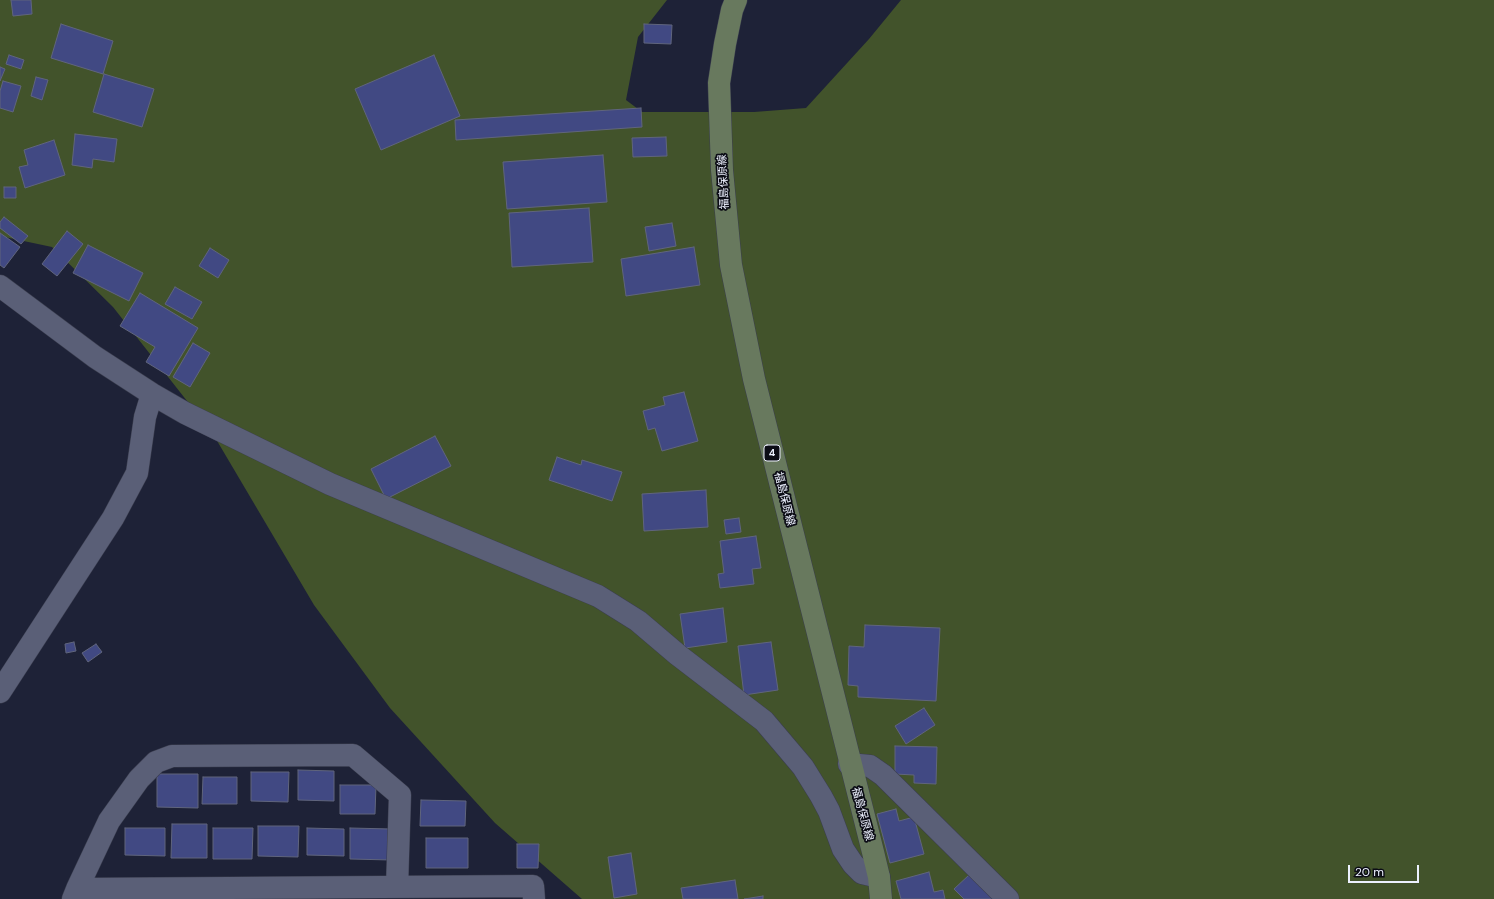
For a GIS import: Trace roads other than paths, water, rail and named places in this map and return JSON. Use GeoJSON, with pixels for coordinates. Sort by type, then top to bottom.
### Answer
{"type":"FeatureCollection","features":[{"type":"Feature","properties":{"kind":"main road","name":"福島保原線"},"geometry":{"type":"LineString","coordinates":[[736,0],[727,31],[719,83],[722,170],[731,265],[754,379],[849,764],[879,877],[881,899]]}},
{"type":"Feature","properties":{"kind":"street"},"geometry":{"type":"LineString","coordinates":[[0,286],[95,357],[152,394],[185,413],[330,484],[598,596],[638,621],[678,656],[764,721],[799,762],[818,791],[829,812],[843,849],[853,864],[862,873],[879,877]]}},
{"type":"Feature","properties":{"kind":"street"},"geometry":{"type":"LineString","coordinates":[[0,692],[108,525],[137,473],[145,416],[152,394]]}},
{"type":"Feature","properties":{"kind":"street"},"geometry":{"type":"LineString","coordinates":[[398,887],[400,795],[353,755],[172,756],[156,762],[139,779],[109,821],[75,894],[398,887],[533,886],[534,899]]}},
{"type":"Feature","properties":{"kind":"street"},"geometry":{"type":"LineString","coordinates":[[849,764],[870,766],[883,775],[1008,899]]}}]}
